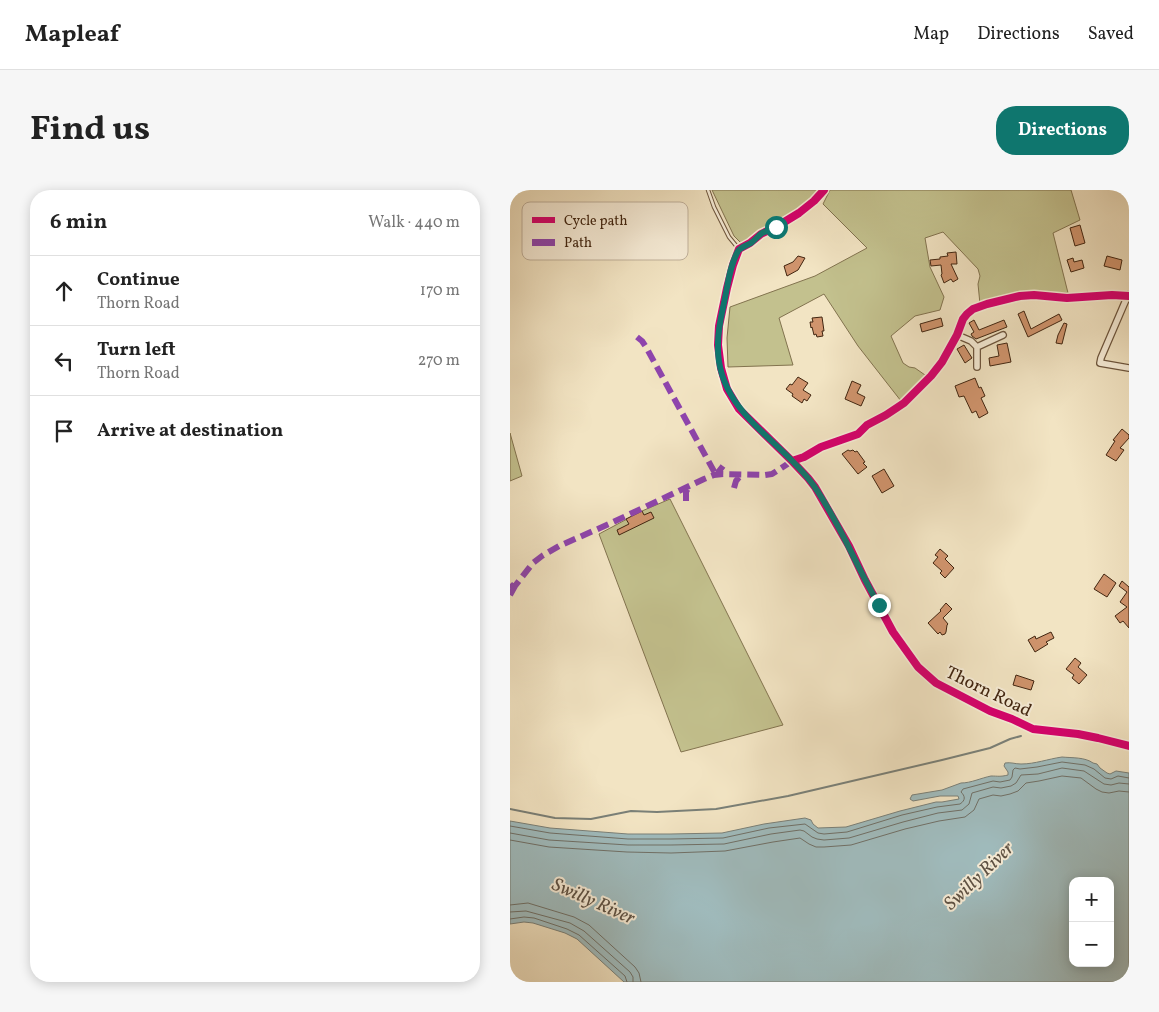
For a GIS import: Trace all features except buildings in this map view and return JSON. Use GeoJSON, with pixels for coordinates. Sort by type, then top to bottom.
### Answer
{"type":"FeatureCollection","features":[{"type":"Feature","properties":{"kind":"street"},"geometry":{"type":"LineString","coordinates":[[739,249],[799,213],[824,190]]}},
{"type":"Feature","properties":{"kind":"street","name":"Thorn Road"},"geometry":{"type":"LineString","coordinates":[[739,249],[730,273],[719,326],[718,356],[727,389],[739,409],[808,478],[822,498],[893,632],[918,667],[936,683],[990,712],[1033,729],[1078,734],[1129,746]]}},
{"type":"Feature","properties":{"kind":"street"},"geometry":{"type":"LineString","coordinates":[[792,461],[804,457],[820,447],[858,434],[867,425],[904,404],[932,376],[942,362],[967,314],[974,309],[1006,299],[1034,295],[1067,298],[1129,295],[1100,363],[1129,368]]}},
{"type":"Feature","properties":{"kind":"street"},"geometry":{"type":"LineString","coordinates":[[957,335],[972,341],[977,347],[977,367]]}},
{"type":"Feature","properties":{"kind":"street"},"geometry":{"type":"LineString","coordinates":[[977,347],[1003,335]]}},
{"type":"Feature","properties":{"kind":"lane"},"geometry":{"type":"LineString","coordinates":[[708,190],[729,237],[739,249]]}},
{"type":"Feature","properties":{"kind":"shaded area"},"geometry":{"type":"Polygon","coordinates":[[[712,190],[819,190],[809,202],[741,243],[734,236],[712,190]]]}},
{"type":"Feature","properties":{"kind":"shaded area"},"geometry":{"type":"Polygon","coordinates":[[[830,190],[1071,190],[1080,220],[1053,233],[1068,293],[1032,292],[1010,295],[980,304],[978,284],[980,276],[978,269],[943,232],[925,238],[930,267],[944,297],[940,310],[915,316],[891,336],[903,363],[925,375],[901,401],[858,346],[824,294],[779,318],[793,365],[728,367],[727,338],[730,307],[815,276],[867,248],[823,204],[830,190]]]}},
{"type":"Feature","properties":{"kind":"shaded area"},"geometry":{"type":"Polygon","coordinates":[[[510,433],[522,476],[510,481],[510,433]]]}},
{"type":"Feature","properties":{"kind":"shaded area"},"geometry":{"type":"Polygon","coordinates":[[[670,499],[783,725],[681,752],[599,534],[642,511],[670,499]]]}},
{"type":"Feature","properties":{"kind":"water","name":"Swilly River"},"geometry":{"type":"Polygon","coordinates":[[[1062,757],[1078,758],[1097,764],[1110,774],[1116,771],[1129,773],[1129,982],[624,982],[577,939],[565,933],[533,923],[510,924],[510,821],[550,828],[628,834],[722,833],[805,818],[811,820],[818,828],[846,827],[936,802],[959,799],[958,796],[940,796],[913,801],[910,799],[912,795],[942,790],[961,783],[991,776],[1008,775],[1004,766],[1005,763],[1026,764],[1062,757]]]}},
{"type":"Feature","properties":{"kind":"waterway"},"geometry":{"type":"LineString","coordinates":[[510,809],[555,818],[591,819],[631,811],[657,812],[716,809],[788,796],[942,760],[990,748],[1021,736]]}},
{"type":"Feature","properties":{"kind":"marked path"},"geometry":{"type":"LineString","coordinates":[[637,337],[646,347],[716,475],[723,466]]}},
{"type":"Feature","properties":{"kind":"marked path"},"geometry":{"type":"LineString","coordinates":[[510,584],[515,586],[533,563],[559,546],[704,479],[723,474],[772,474],[792,461]]}},
{"type":"Feature","properties":{"kind":"marked path"},"geometry":{"type":"LineString","coordinates":[[734,488],[736,481],[741,475]]}},
{"type":"Feature","properties":{"kind":"marked path"},"geometry":{"type":"LineString","coordinates":[[686,501],[686,492],[689,486]]}},
{"type":"Feature","properties":{"kind":"marked path"},"geometry":{"type":"LineString","coordinates":[[510,595],[515,586]]}},
{"type":"Feature","properties":{"kind":"cycle path"},"geometry":{"type":"LineString","coordinates":[[824,190],[799,213],[761,234],[739,249],[727,288],[719,326],[718,345],[721,368],[727,389],[739,409],[792,461],[815,487],[849,546],[893,632],[918,667],[936,683],[990,711],[1033,729],[1078,734],[1129,746]]}},
{"type":"Feature","properties":{"kind":"cycle path"},"geometry":{"type":"LineString","coordinates":[[792,461],[804,457],[821,447],[858,434],[867,425],[904,403],[942,362],[957,335],[963,319],[973,309],[1020,296],[1034,295],[1067,298],[1112,295],[1129,296]]}},
{"type":"Feature","properties":{"kind":"route"},"geometry":{"type":"LineString","coordinates":[[776,227],[739,249],[733,265],[719,326],[718,356],[723,379],[739,409],[792,461],[815,487],[849,546],[864,580],[879,605]]}}]}
